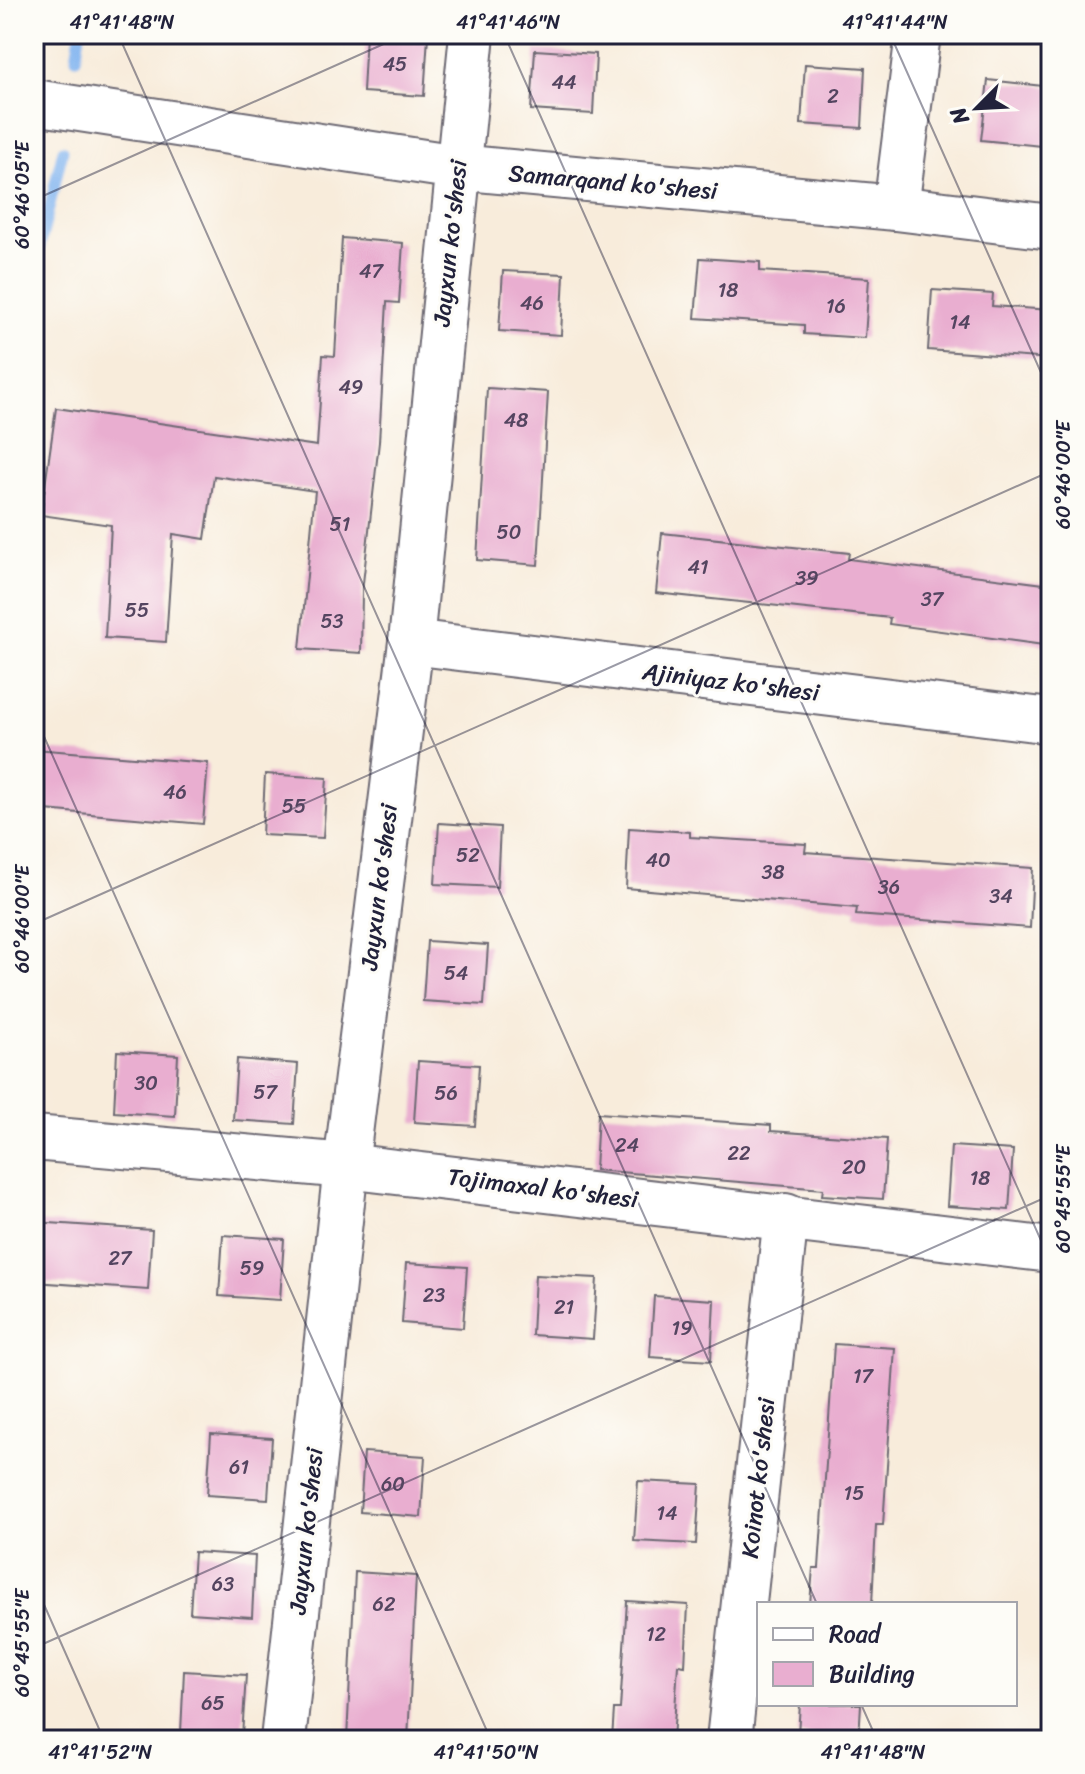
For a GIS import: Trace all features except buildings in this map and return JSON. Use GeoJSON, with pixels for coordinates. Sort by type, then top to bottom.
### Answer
{"type":"FeatureCollection","features":[{"type":"Feature","properties":{"kind":"street","name":"Jayxun ko'shesi"},"geometry":{"type":"LineString","coordinates":[[283,1740],[346,1166],[411,642],[472,34]]}},
{"type":"Feature","properties":{"kind":"street"},"geometry":{"type":"LineString","coordinates":[[896,208],[918,34]]}},
{"type":"Feature","properties":{"kind":"street","name":"Samarqand ko'shesi"},"geometry":{"type":"LineString","coordinates":[[34,102],[457,167],[896,208],[1051,227]]}},
{"type":"Feature","properties":{"kind":"street","name":"Ajiniyaz ko'shesi"},"geometry":{"type":"LineString","coordinates":[[411,642],[1051,721]]}},
{"type":"Feature","properties":{"kind":"street","name":"Tojimaxal ko'shesi"},"geometry":{"type":"LineString","coordinates":[[34,1138],[346,1166],[786,1216],[1051,1250]]}},
{"type":"Feature","properties":{"kind":"street","name":"Koinot ko'shesi"},"geometry":{"type":"LineString","coordinates":[[729,1740],[786,1216]]}},
{"type":"Feature","properties":{"kind":"waterway"},"geometry":{"type":"LineString","coordinates":[[76,58],[80,34]]}},
{"type":"Feature","properties":{"kind":"waterway"},"geometry":{"type":"LineString","coordinates":[[34,271],[63,150]]}}]}
